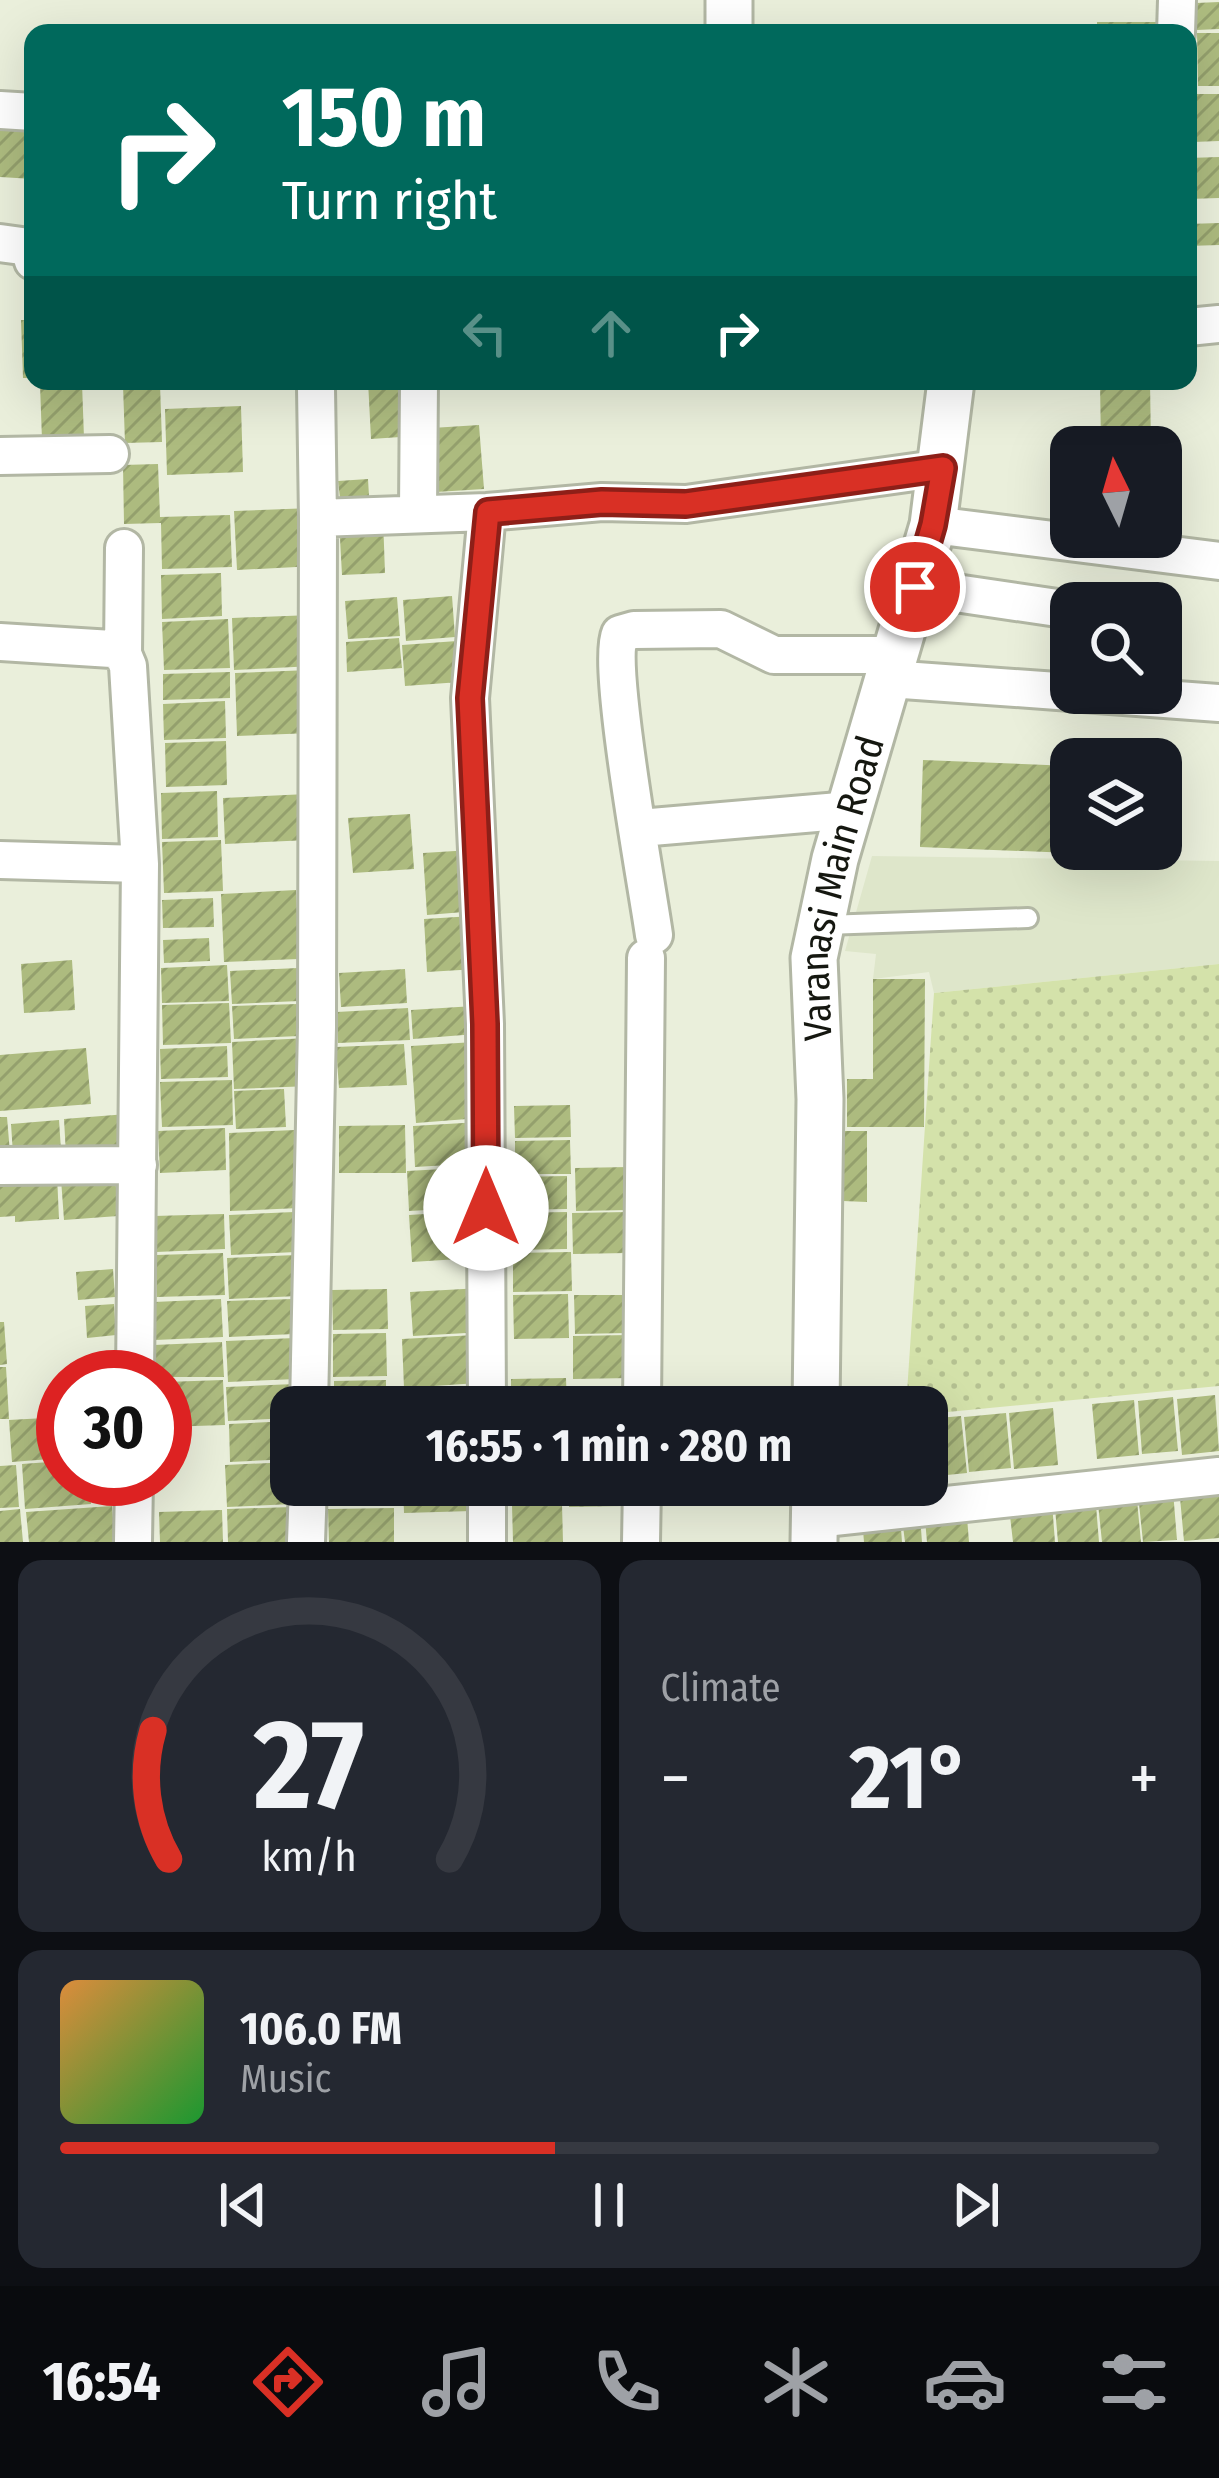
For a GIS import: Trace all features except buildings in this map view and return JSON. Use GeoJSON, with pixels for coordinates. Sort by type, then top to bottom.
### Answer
{"type":"FeatureCollection","features":[{"type":"Feature","properties":{"kind":"street"},"geometry":{"type":"LineString","coordinates":[[309,1386],[317,1027],[316,390]]}},
{"type":"Feature","properties":{"kind":"street"},"geometry":{"type":"LineString","coordinates":[[418,512],[419,390]]}},
{"type":"Feature","properties":{"kind":"street","name":"Varanasi Main Road"},"geometry":{"type":"LineString","coordinates":[[816,1386],[820,1100],[813,994],[820,925],[933,525],[950,390]]}},
{"type":"Feature","properties":{"kind":"street"},"geometry":{"type":"LineString","coordinates":[[0,456],[110,454]]}},
{"type":"Feature","properties":{"kind":"street"},"geometry":{"type":"LineString","coordinates":[[318,518],[602,502],[686,504],[943,468]]}},
{"type":"Feature","properties":{"kind":"street"},"geometry":{"type":"LineString","coordinates":[[487,1386],[485,1024],[470,698],[488,512]]}},
{"type":"Feature","properties":{"kind":"street"},"geometry":{"type":"LineString","coordinates":[[933,525],[1219,561]]}},
{"type":"Feature","properties":{"kind":"street"},"geometry":{"type":"LineString","coordinates":[[124,548],[123,654],[128,666],[140,864],[135,1350]]}},
{"type":"Feature","properties":{"kind":"street"},"geometry":{"type":"LineString","coordinates":[[915,587],[1050,607]]}},
{"type":"Feature","properties":{"kind":"street"},"geometry":{"type":"LineString","coordinates":[[642,1386],[650,947],[640,828],[617,684],[620,634],[721,628],[774,655],[1050,689]]}},
{"type":"Feature","properties":{"kind":"street"},"geometry":{"type":"LineString","coordinates":[[0,642],[112,649],[123,654]]}},
{"type":"Feature","properties":{"kind":"street"},"geometry":{"type":"LineString","coordinates":[[1182,700],[1219,703]]}},
{"type":"Feature","properties":{"kind":"street"},"geometry":{"type":"LineString","coordinates":[[640,828],[851,810]]}},
{"type":"Feature","properties":{"kind":"street"},"geometry":{"type":"LineString","coordinates":[[0,860],[140,864]]}},
{"type":"Feature","properties":{"kind":"street"},"geometry":{"type":"LineString","coordinates":[[0,1166],[138,1165]]}},
{"type":"Feature","properties":{"kind":"street"},"geometry":{"type":"LineString","coordinates":[[815,1515],[1219,1476]]}},
{"type":"Feature","properties":{"kind":"street"},"geometry":{"type":"LineString","coordinates":[[133,1542],[134,1506]]}},
{"type":"Feature","properties":{"kind":"street"},"geometry":{"type":"LineString","coordinates":[[306,1542],[307,1506]]}},
{"type":"Feature","properties":{"kind":"street"},"geometry":{"type":"LineString","coordinates":[[487,1506],[487,1542]]}},
{"type":"Feature","properties":{"kind":"street"},"geometry":{"type":"LineString","coordinates":[[641,1542],[642,1506]]}},
{"type":"Feature","properties":{"kind":"lane"},"geometry":{"type":"LineString","coordinates":[[820,925],[1028,918]]}},
{"type":"Feature","properties":{"kind":"shaded area"},"geometry":{"type":"Polygon","coordinates":[[[872,856],[1050,859],[1050,870],[1182,870],[1182,860],[1219,861],[1219,964],[934,993],[929,972],[873,979],[876,954],[845,951],[872,856]]]}},
{"type":"Feature","properties":{"kind":"green space"},"geometry":{"type":"Polygon","coordinates":[[[1219,964],[1219,1386],[948,1412],[948,1386],[907,1386],[934,993],[1219,964]]]}},
{"type":"Feature","properties":{"kind":"route"},"geometry":{"type":"LineString","coordinates":[[486,1208],[485,1024],[470,698],[488,512],[602,502],[686,504],[943,468],[915,587]]}}]}
